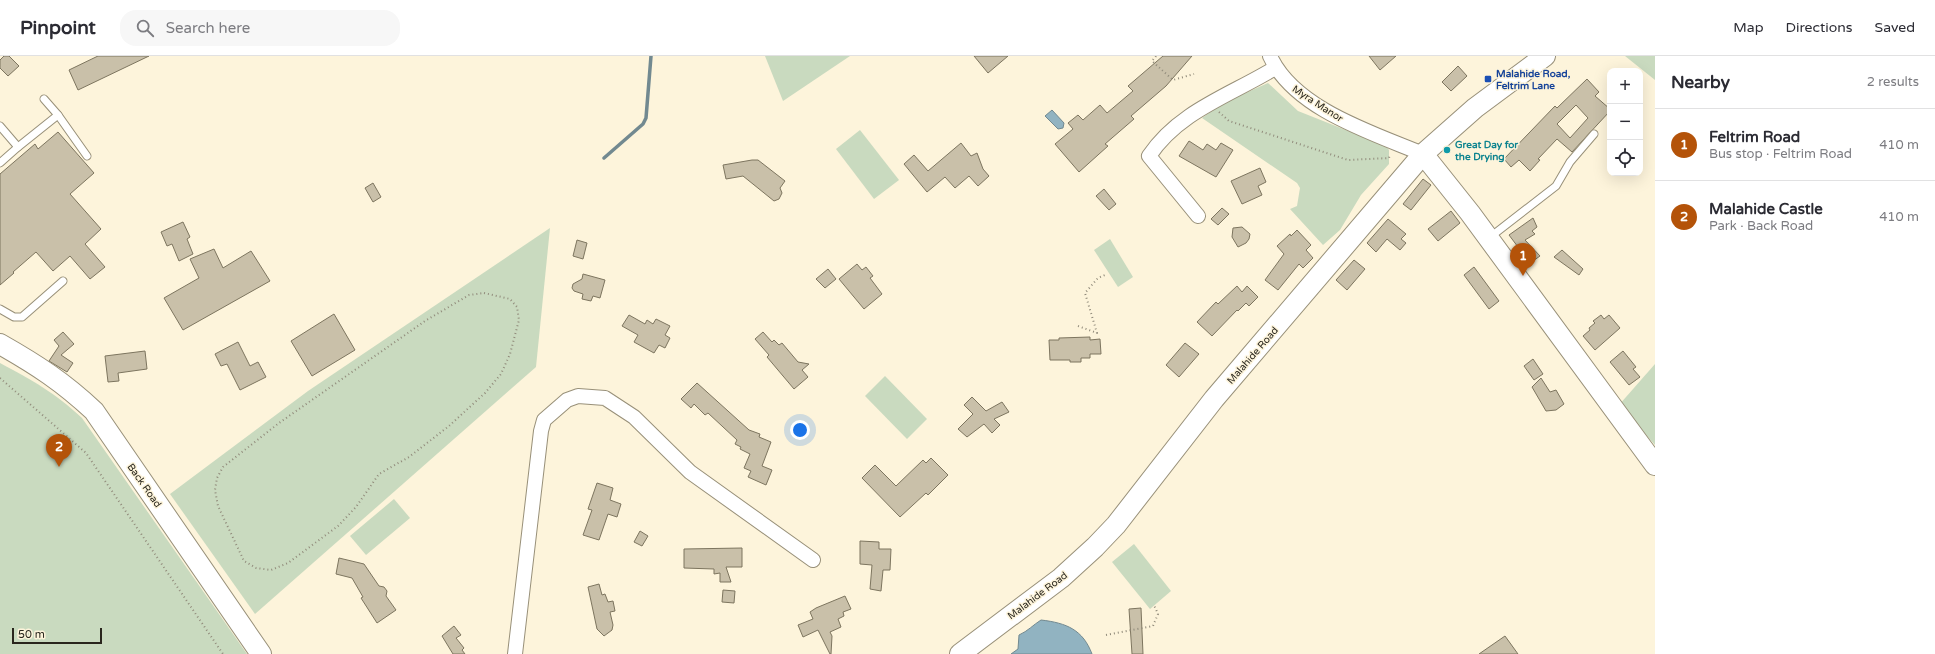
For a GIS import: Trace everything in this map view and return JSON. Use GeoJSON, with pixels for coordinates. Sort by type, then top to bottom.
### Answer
{"type":"FeatureCollection","features":[{"type":"Feature","properties":{"kind":"main road","name":"Malahide Road"},"geometry":{"type":"LineString","coordinates":[[960,654],[1061,578],[1100,542],[1116,525],[1214,399],[1423,154],[1486,99],[1545,56]]}},
{"type":"Feature","properties":{"kind":"main road"},"geometry":{"type":"LineString","coordinates":[[1423,154],[1489,238],[1655,464]]}},
{"type":"Feature","properties":{"kind":"main road","name":"Back Road"},"geometry":{"type":"LineString","coordinates":[[0,344],[40,367],[70,388],[94,411],[261,654]]}},
{"type":"Feature","properties":{"kind":"street","name":"Myra Manor"},"geometry":{"type":"LineString","coordinates":[[1273,62],[1292,87],[1336,117],[1423,154]]}},
{"type":"Feature","properties":{"kind":"street"},"geometry":{"type":"LineString","coordinates":[[1198,216],[1149,156],[1169,132],[1186,118],[1211,102],[1249,84],[1273,62]]}},
{"type":"Feature","properties":{"kind":"street"},"geometry":{"type":"LineString","coordinates":[[515,654],[541,431],[544,420],[567,400],[578,396],[605,398],[634,417],[690,472],[812,560]]}},
{"type":"Feature","properties":{"kind":"lane"},"geometry":{"type":"LineString","coordinates":[[44,99],[58,115],[87,156]]}},
{"type":"Feature","properties":{"kind":"lane"},"geometry":{"type":"LineString","coordinates":[[0,163],[58,115]]}},
{"type":"Feature","properties":{"kind":"lane"},"geometry":{"type":"LineString","coordinates":[[0,126],[18,147]]}},
{"type":"Feature","properties":{"kind":"lane"},"geometry":{"type":"LineString","coordinates":[[1489,238],[1556,186],[1570,162],[1594,134]]}},
{"type":"Feature","properties":{"kind":"lane"},"geometry":{"type":"LineString","coordinates":[[0,309],[14,317],[22,317],[63,281]]}},
{"type":"Feature","properties":{"kind":"path"},"geometry":{"type":"LineString","coordinates":[[1156,56],[1152,61],[1173,80],[1194,74]]}},
{"type":"Feature","properties":{"kind":"path"},"geometry":{"type":"LineString","coordinates":[[1211,102],[1229,121],[1348,160],[1389,158],[1392,141]]}},
{"type":"Feature","properties":{"kind":"path"},"geometry":{"type":"LineString","coordinates":[[1078,326],[1097,333],[1085,292],[1098,278],[1105,275]]}},
{"type":"Feature","properties":{"kind":"path"},"geometry":{"type":"LineString","coordinates":[[484,293],[499,296],[510,300],[517,307],[519,320],[510,354],[501,374],[485,393],[449,426],[408,457],[379,474],[356,507],[338,526],[288,563],[271,570],[256,568],[244,561],[218,506],[215,490],[217,478],[223,467],[278,423],[425,321],[469,295],[484,293]]}},
{"type":"Feature","properties":{"kind":"path"},"geometry":{"type":"LineString","coordinates":[[0,378],[86,453],[224,654]]}},
{"type":"Feature","properties":{"kind":"path"},"geometry":{"type":"LineString","coordinates":[[1106,635],[1152,626],[1158,614],[1154,606]]}},
{"type":"Feature","properties":{"kind":"green space"},"geometry":{"type":"Polygon","coordinates":[[[765,56],[850,56],[783,101],[765,56]]]}},
{"type":"Feature","properties":{"kind":"green space"},"geometry":{"type":"Polygon","coordinates":[[[1625,56],[1655,56],[1655,80],[1643,70],[1643,68],[1640,68],[1625,56]]]}},
{"type":"Feature","properties":{"kind":"green space"},"geometry":{"type":"Polygon","coordinates":[[[1268,83],[1298,111],[1386,146],[1389,150],[1389,164],[1361,195],[1340,230],[1323,245],[1290,209],[1297,206],[1300,188],[1297,183],[1202,118],[1223,103],[1268,83]]]}},
{"type":"Feature","properties":{"kind":"green space"},"geometry":{"type":"Polygon","coordinates":[[[860,130],[899,180],[874,199],[836,149],[860,130]]]}},
{"type":"Feature","properties":{"kind":"green space"},"geometry":{"type":"Polygon","coordinates":[[[550,228],[536,367],[255,614],[170,494],[308,391],[550,228]]]}},
{"type":"Feature","properties":{"kind":"green space"},"geometry":{"type":"Polygon","coordinates":[[[1110,239],[1133,277],[1118,287],[1094,250],[1110,239]]]}},
{"type":"Feature","properties":{"kind":"green space"},"geometry":{"type":"Polygon","coordinates":[[[0,363],[43,388],[62,401],[82,418],[247,654],[0,654],[0,363]]]}},
{"type":"Feature","properties":{"kind":"green space"},"geometry":{"type":"Polygon","coordinates":[[[1655,364],[1655,445],[1619,405],[1655,364]]]}},
{"type":"Feature","properties":{"kind":"green space"},"geometry":{"type":"Polygon","coordinates":[[[885,376],[927,419],[907,439],[865,396],[885,376]]]}},
{"type":"Feature","properties":{"kind":"green space"},"geometry":{"type":"Polygon","coordinates":[[[394,499],[410,518],[366,555],[350,536],[394,499]]]}},
{"type":"Feature","properties":{"kind":"green space"},"geometry":{"type":"Polygon","coordinates":[[[1134,544],[1171,591],[1150,609],[1112,562],[1134,544]]]}},
{"type":"Feature","properties":{"kind":"water"},"geometry":{"type":"Polygon","coordinates":[[[1052,110],[1064,123],[1063,128],[1058,129],[1045,116],[1052,110]]]}},
{"type":"Feature","properties":{"kind":"water"},"geometry":{"type":"Polygon","coordinates":[[[1041,620],[1059,623],[1079,633],[1092,654],[1011,654],[1018,649],[1019,635],[1041,620]]]}},
{"type":"Feature","properties":{"kind":"building"},"geometry":{"type":"Polygon","coordinates":[[[4,56],[9,56],[19,66],[8,76],[0,68],[0,60],[4,56]]]}},
{"type":"Feature","properties":{"kind":"building"},"geometry":{"type":"Polygon","coordinates":[[[98,56],[149,56],[78,90],[69,70],[98,56]]]}},
{"type":"Feature","properties":{"kind":"building"},"geometry":{"type":"Polygon","coordinates":[[[974,56],[1008,56],[988,73],[974,56]]]}},
{"type":"Feature","properties":{"kind":"building"},"geometry":{"type":"Polygon","coordinates":[[[1163,56],[1192,56],[1166,86],[1131,116],[1134,119],[1105,144],[1108,146],[1079,172],[1055,144],[1073,129],[1068,123],[1078,115],[1083,120],[1100,105],[1107,113],[1133,91],[1128,86],[1163,56]]]}},
{"type":"Feature","properties":{"kind":"building"},"geometry":{"type":"Polygon","coordinates":[[[1369,56],[1396,56],[1380,70],[1369,56]]]}},
{"type":"Feature","properties":{"kind":"building"},"geometry":{"type":"Polygon","coordinates":[[[1458,66],[1467,76],[1451,91],[1442,82],[1458,66]]]}},
{"type":"Feature","properties":{"kind":"building"},"geometry":{"type":"Polygon","coordinates":[[[1587,79],[1599,92],[1595,96],[1607,106],[1607,114],[1572,152],[1557,139],[1538,159],[1540,160],[1530,171],[1519,160],[1511,167],[1504,159],[1555,106],[1557,108],[1587,79]],[[1576,105],[1557,124],[1570,138],[1588,118],[1576,105]]]}},
{"type":"Feature","properties":{"kind":"building"},"geometry":{"type":"Polygon","coordinates":[[[58,132],[94,173],[70,194],[101,229],[85,244],[105,267],[90,279],[70,256],[53,271],[36,252],[0,285],[0,174],[35,144],[38,149],[58,132]]]}},
{"type":"Feature","properties":{"kind":"building"},"geometry":{"type":"Polygon","coordinates":[[[1189,141],[1203,150],[1207,144],[1216,150],[1221,143],[1233,150],[1216,177],[1179,156],[1189,141]]]}},
{"type":"Feature","properties":{"kind":"building"},"geometry":{"type":"Polygon","coordinates":[[[961,143],[971,156],[977,153],[983,169],[989,176],[978,186],[969,176],[955,188],[945,177],[927,192],[904,164],[914,155],[928,171],[961,143]]]}},
{"type":"Feature","properties":{"kind":"building"},"geometry":{"type":"Polygon","coordinates":[[[758,160],[785,181],[780,188],[782,193],[779,199],[774,201],[743,176],[726,179],[723,165],[758,160]]]}},
{"type":"Feature","properties":{"kind":"building"},"geometry":{"type":"Polygon","coordinates":[[[1260,168],[1266,182],[1258,186],[1262,195],[1242,204],[1231,181],[1260,168]]]}},
{"type":"Feature","properties":{"kind":"building"},"geometry":{"type":"Polygon","coordinates":[[[1423,179],[1431,185],[1411,210],[1403,204],[1423,179]]]}},
{"type":"Feature","properties":{"kind":"building"},"geometry":{"type":"Polygon","coordinates":[[[373,183],[381,197],[373,202],[365,188],[373,183]]]}},
{"type":"Feature","properties":{"kind":"building"},"geometry":{"type":"Polygon","coordinates":[[[1104,189],[1116,204],[1109,210],[1096,196],[1104,189]]]}},
{"type":"Feature","properties":{"kind":"building"},"geometry":{"type":"Polygon","coordinates":[[[1222,208],[1229,214],[1218,225],[1211,219],[1222,208]]]}},
{"type":"Feature","properties":{"kind":"building"},"geometry":{"type":"Polygon","coordinates":[[[1451,211],[1460,223],[1438,241],[1428,229],[1451,211]]]}},
{"type":"Feature","properties":{"kind":"building"},"geometry":{"type":"Polygon","coordinates":[[[1533,218],[1537,227],[1532,231],[1535,234],[1525,240],[1540,256],[1530,263],[1509,235],[1533,218]]]}},
{"type":"Feature","properties":{"kind":"building"},"geometry":{"type":"Polygon","coordinates":[[[1388,219],[1406,234],[1401,239],[1406,243],[1400,250],[1387,239],[1376,252],[1367,243],[1388,219]]]}},
{"type":"Feature","properties":{"kind":"building"},"geometry":{"type":"Polygon","coordinates":[[[183,222],[190,237],[187,239],[193,254],[179,261],[172,244],[167,246],[161,232],[183,222]]]}},
{"type":"Feature","properties":{"kind":"building"},"geometry":{"type":"Polygon","coordinates":[[[1242,227],[1250,234],[1249,239],[1246,243],[1238,247],[1232,237],[1233,228],[1242,227]]]}},
{"type":"Feature","properties":{"kind":"building"},"geometry":{"type":"Polygon","coordinates":[[[1297,230],[1311,245],[1306,250],[1313,258],[1303,268],[1299,264],[1278,290],[1265,280],[1284,254],[1277,246],[1290,234],[1291,236],[1297,230]]]}},
{"type":"Feature","properties":{"kind":"building"},"geometry":{"type":"Polygon","coordinates":[[[577,240],[587,243],[583,259],[573,256],[577,240]]]}},
{"type":"Feature","properties":{"kind":"building"},"geometry":{"type":"Polygon","coordinates":[[[214,249],[223,268],[251,251],[270,281],[183,330],[164,298],[199,278],[190,259],[214,249]]]}},
{"type":"Feature","properties":{"kind":"building"},"geometry":{"type":"Polygon","coordinates":[[[1562,250],[1583,269],[1579,275],[1554,257],[1562,250]]]}},
{"type":"Feature","properties":{"kind":"building"},"geometry":{"type":"Polygon","coordinates":[[[1354,260],[1365,269],[1347,290],[1336,280],[1354,260]]]}},
{"type":"Feature","properties":{"kind":"building"},"geometry":{"type":"Polygon","coordinates":[[[857,264],[862,270],[866,267],[873,276],[870,278],[882,294],[864,309],[839,279],[857,264]]]}},
{"type":"Feature","properties":{"kind":"building"},"geometry":{"type":"Polygon","coordinates":[[[1474,267],[1499,301],[1489,309],[1464,275],[1474,267]]]}},
{"type":"Feature","properties":{"kind":"building"},"geometry":{"type":"Polygon","coordinates":[[[828,269],[836,279],[825,288],[816,279],[828,269]]]}},
{"type":"Feature","properties":{"kind":"building"},"geometry":{"type":"Polygon","coordinates":[[[583,274],[605,280],[600,298],[593,296],[591,301],[582,299],[583,294],[574,291],[572,288],[573,284],[582,279],[583,274]]]}},
{"type":"Feature","properties":{"kind":"building"},"geometry":{"type":"Polygon","coordinates":[[[1237,286],[1242,292],[1247,286],[1258,297],[1249,306],[1246,303],[1238,311],[1237,310],[1212,336],[1197,322],[1216,302],[1218,304],[1237,286]]]}},
{"type":"Feature","properties":{"kind":"building"},"geometry":{"type":"Polygon","coordinates":[[[334,314],[355,350],[312,376],[291,341],[334,314]]]}},
{"type":"Feature","properties":{"kind":"building"},"geometry":{"type":"Polygon","coordinates":[[[629,315],[645,324],[647,320],[653,324],[656,319],[670,326],[665,335],[670,338],[665,348],[659,345],[654,353],[634,342],[638,335],[622,326],[629,315]]]}},
{"type":"Feature","properties":{"kind":"building"},"geometry":{"type":"Polygon","coordinates":[[[1601,315],[1604,319],[1609,315],[1620,328],[1595,350],[1583,336],[1595,323],[1593,321],[1601,315]]]}},
{"type":"Feature","properties":{"kind":"building"},"geometry":{"type":"Polygon","coordinates":[[[63,332],[74,344],[61,355],[73,363],[67,372],[49,361],[59,346],[54,340],[63,332]]]}},
{"type":"Feature","properties":{"kind":"building"},"geometry":{"type":"Polygon","coordinates":[[[763,332],[772,342],[774,340],[779,345],[782,343],[798,362],[809,364],[802,370],[808,377],[794,389],[767,357],[769,355],[755,339],[763,332]]]}},
{"type":"Feature","properties":{"kind":"building"},"geometry":{"type":"Polygon","coordinates":[[[1090,337],[1090,340],[1100,339],[1101,354],[1090,354],[1090,358],[1081,358],[1081,362],[1070,362],[1070,360],[1050,360],[1049,340],[1059,340],[1059,338],[1090,337]]]}},
{"type":"Feature","properties":{"kind":"building"},"geometry":{"type":"Polygon","coordinates":[[[238,342],[250,366],[258,362],[266,377],[240,390],[227,364],[221,366],[215,354],[238,342]]]}},
{"type":"Feature","properties":{"kind":"building"},"geometry":{"type":"Polygon","coordinates":[[[1185,343],[1199,354],[1179,377],[1166,365],[1185,343]]]}},
{"type":"Feature","properties":{"kind":"building"},"geometry":{"type":"Polygon","coordinates":[[[145,351],[147,369],[118,373],[119,381],[108,382],[105,356],[145,351]]]}},
{"type":"Feature","properties":{"kind":"building"},"geometry":{"type":"Polygon","coordinates":[[[1623,351],[1636,367],[1633,369],[1640,377],[1629,385],[1610,362],[1623,351]]]}},
{"type":"Feature","properties":{"kind":"building"},"geometry":{"type":"Polygon","coordinates":[[[1533,359],[1543,374],[1534,380],[1524,366],[1533,359]]]}},
{"type":"Feature","properties":{"kind":"building"},"geometry":{"type":"Polygon","coordinates":[[[1541,378],[1550,392],[1556,390],[1564,404],[1556,410],[1546,411],[1532,387],[1541,378]]]}},
{"type":"Feature","properties":{"kind":"building"},"geometry":{"type":"Polygon","coordinates":[[[697,383],[749,430],[760,434],[759,437],[771,442],[762,466],[772,470],[766,485],[748,477],[751,471],[744,468],[750,454],[740,449],[741,447],[735,444],[737,440],[708,413],[705,415],[694,404],[691,408],[681,399],[697,383]]]}},
{"type":"Feature","properties":{"kind":"building"},"geometry":{"type":"Polygon","coordinates":[[[972,397],[986,411],[1002,402],[1009,412],[994,419],[1000,425],[992,433],[984,424],[967,437],[958,429],[973,414],[964,405],[972,397]]]}},
{"type":"Feature","properties":{"kind":"building"},"geometry":{"type":"Polygon","coordinates":[[[931,458],[948,475],[928,495],[926,493],[900,517],[862,478],[875,465],[896,486],[923,460],[926,463],[931,458]]]}},
{"type":"Feature","properties":{"kind":"building"},"geometry":{"type":"Polygon","coordinates":[[[597,483],[613,488],[610,500],[621,504],[617,517],[608,514],[599,540],[583,535],[592,510],[588,509],[597,483]]]}},
{"type":"Feature","properties":{"kind":"building"},"geometry":{"type":"Polygon","coordinates":[[[640,531],[648,536],[642,546],[634,542],[640,531]]]}},
{"type":"Feature","properties":{"kind":"building"},"geometry":{"type":"Polygon","coordinates":[[[860,541],[879,542],[879,549],[891,549],[890,570],[883,570],[881,591],[870,589],[872,565],[860,564],[860,541]]]}},
{"type":"Feature","properties":{"kind":"building"},"geometry":{"type":"Polygon","coordinates":[[[742,548],[742,567],[726,567],[731,582],[720,582],[720,573],[714,574],[714,569],[684,568],[684,549],[742,548]]]}},
{"type":"Feature","properties":{"kind":"building"},"geometry":{"type":"Polygon","coordinates":[[[339,558],[364,564],[379,586],[384,587],[387,591],[386,596],[396,610],[377,623],[361,598],[363,597],[352,578],[336,574],[339,558]]]}},
{"type":"Feature","properties":{"kind":"building"},"geometry":{"type":"Polygon","coordinates":[[[599,584],[602,595],[605,594],[608,602],[613,601],[615,611],[610,612],[613,625],[612,630],[604,636],[597,629],[588,587],[599,584]]]}},
{"type":"Feature","properties":{"kind":"building"},"geometry":{"type":"Polygon","coordinates":[[[723,590],[735,591],[734,603],[722,602],[723,590]]]}},
{"type":"Feature","properties":{"kind":"building"},"geometry":{"type":"Polygon","coordinates":[[[845,596],[851,609],[843,612],[844,616],[838,619],[841,627],[830,632],[832,636],[830,654],[818,630],[803,637],[798,625],[813,619],[810,612],[816,608],[845,596]]]}},
{"type":"Feature","properties":{"kind":"building"},"geometry":{"type":"Polygon","coordinates":[[[1141,608],[1143,654],[1132,654],[1129,609],[1141,608]]]}},
{"type":"Feature","properties":{"kind":"building"},"geometry":{"type":"Polygon","coordinates":[[[454,626],[461,635],[456,638],[464,648],[462,650],[465,654],[453,654],[442,636],[454,626]]]}},
{"type":"Feature","properties":{"kind":"building"},"geometry":{"type":"Polygon","coordinates":[[[1505,636],[1518,654],[1479,654],[1505,636]]]}},
{"type":"Feature","properties":{"kind":"waterway"},"geometry":{"type":"LineString","coordinates":[[604,158],[643,124],[646,118],[651,56]]}},
{"type":"Feature","properties":{"kind":"place","name":"Malahide Road, Feltrim Lane"},"geometry":{"type":"Point","coordinates":[1488,79]}},
{"type":"Feature","properties":{"kind":"place","name":"Great Day for the Drying"},"geometry":{"type":"Point","coordinates":[1447,150]}},
{"type":"Feature","properties":{"kind":"place","name":"Feltrim Road"},"geometry":{"type":"Point","coordinates":[1523,276]}},
{"type":"Feature","properties":{"kind":"place","name":"Malahide Castle"},"geometry":{"type":"Point","coordinates":[59,467]}}]}
